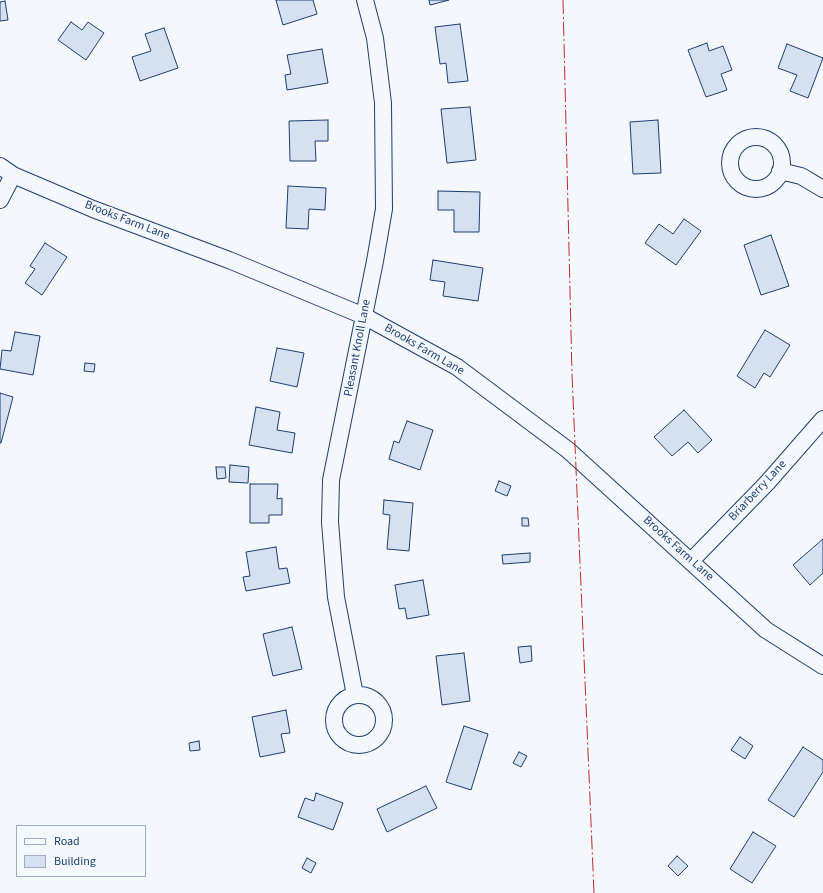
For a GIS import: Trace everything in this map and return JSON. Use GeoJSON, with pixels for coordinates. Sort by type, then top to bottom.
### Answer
{"type":"FeatureCollection","features":[{"type":"Feature","properties":{"kind":"street","name":"Pleasant Knoll Lane"},"geometry":{"type":"LineString","coordinates":[[355,695],[336,597],[330,522],[331,480],[375,261],[384,202],[383,103],[375,38],[365,0]]}},
{"type":"Feature","properties":{"kind":"street","name":"Brooks Farm Lane"},"geometry":{"type":"LineString","coordinates":[[7,170],[93,209],[229,260],[364,316],[457,367],[568,450],[766,630],[823,666]]}},
{"type":"Feature","properties":{"kind":"street"},"geometry":{"type":"LineString","coordinates":[[0,200],[7,170]]}},
{"type":"Feature","properties":{"kind":"street"},"geometry":{"type":"LineString","coordinates":[[780,171],[801,176],[823,189]]}},
{"type":"Feature","properties":{"kind":"street","name":"Briarberry Lane"},"geometry":{"type":"LineString","coordinates":[[690,560],[767,483],[823,419]]}},
{"type":"Feature","properties":{"kind":"building"},"geometry":{"type":"Polygon","coordinates":[[[276,0],[313,0],[317,14],[283,25],[276,0]]]}},
{"type":"Feature","properties":{"kind":"building"},"geometry":{"type":"Polygon","coordinates":[[[429,0],[449,0],[430,5],[429,0]]]}},
{"type":"Feature","properties":{"kind":"building"},"geometry":{"type":"Polygon","coordinates":[[[5,1],[8,20],[0,21],[0,2],[5,1]]]}},
{"type":"Feature","properties":{"kind":"building"},"geometry":{"type":"Polygon","coordinates":[[[71,22],[82,30],[88,22],[104,33],[86,60],[58,40],[71,22]]]}},
{"type":"Feature","properties":{"kind":"building"},"geometry":{"type":"Polygon","coordinates":[[[460,24],[468,81],[448,83],[446,63],[440,64],[435,27],[460,24]]]}},
{"type":"Feature","properties":{"kind":"building"},"geometry":{"type":"Polygon","coordinates":[[[164,28],[178,68],[140,81],[132,57],[151,51],[145,34],[164,28]]]}},
{"type":"Feature","properties":{"kind":"building"},"geometry":{"type":"Polygon","coordinates":[[[707,43],[709,51],[723,46],[732,70],[721,74],[727,90],[706,97],[688,50],[707,43]]]}},
{"type":"Feature","properties":{"kind":"building"},"geometry":{"type":"Polygon","coordinates":[[[787,44],[823,58],[808,98],[790,91],[797,75],[778,68],[787,44]]]}},
{"type":"Feature","properties":{"kind":"building"},"geometry":{"type":"Polygon","coordinates":[[[322,49],[328,83],[287,90],[285,75],[291,74],[287,55],[322,49]]]}},
{"type":"Feature","properties":{"kind":"building"},"geometry":{"type":"Polygon","coordinates":[[[470,107],[476,160],[447,163],[441,109],[470,107]]]}},
{"type":"Feature","properties":{"kind":"building"},"geometry":{"type":"Polygon","coordinates":[[[328,120],[328,141],[315,141],[316,161],[290,161],[289,121],[328,120]]]}},
{"type":"Feature","properties":{"kind":"building"},"geometry":{"type":"Polygon","coordinates":[[[658,120],[661,173],[633,174],[630,122],[658,120]]]}},
{"type":"Feature","properties":{"kind":"building"},"geometry":{"type":"Polygon","coordinates":[[[288,186],[326,188],[325,210],[309,209],[308,229],[286,228],[288,186]]]}},
{"type":"Feature","properties":{"kind":"building"},"geometry":{"type":"Polygon","coordinates":[[[438,191],[480,192],[479,232],[454,232],[454,210],[438,210],[438,191]]]}},
{"type":"Feature","properties":{"kind":"building"},"geometry":{"type":"Polygon","coordinates":[[[684,219],[701,231],[676,265],[645,243],[659,224],[673,234],[684,219]]]}},
{"type":"Feature","properties":{"kind":"building"},"geometry":{"type":"Polygon","coordinates":[[[771,235],[789,286],[761,295],[744,245],[771,235]]]}},
{"type":"Feature","properties":{"kind":"building"},"geometry":{"type":"Polygon","coordinates":[[[45,243],[67,257],[42,295],[25,283],[35,269],[30,266],[45,243]]]}},
{"type":"Feature","properties":{"kind":"building"},"geometry":{"type":"Polygon","coordinates":[[[433,260],[483,268],[478,301],[443,296],[445,282],[430,280],[433,260]]]}},
{"type":"Feature","properties":{"kind":"building"},"geometry":{"type":"Polygon","coordinates":[[[765,330],[790,345],[770,377],[764,373],[755,388],[737,376],[765,330]]]}},
{"type":"Feature","properties":{"kind":"building"},"geometry":{"type":"Polygon","coordinates":[[[15,332],[40,336],[33,375],[0,369],[2,350],[11,351],[15,332]]]}},
{"type":"Feature","properties":{"kind":"building"},"geometry":{"type":"Polygon","coordinates":[[[277,348],[304,353],[297,387],[270,381],[277,348]]]}},
{"type":"Feature","properties":{"kind":"building"},"geometry":{"type":"Polygon","coordinates":[[[85,363],[95,364],[94,372],[84,371],[85,363]]]}},
{"type":"Feature","properties":{"kind":"building"},"geometry":{"type":"Polygon","coordinates":[[[0,393],[13,397],[1,443],[0,443],[0,393]]]}},
{"type":"Feature","properties":{"kind":"building"},"geometry":{"type":"Polygon","coordinates":[[[256,407],[280,412],[277,430],[295,433],[292,453],[249,445],[256,407]]]}},
{"type":"Feature","properties":{"kind":"building"},"geometry":{"type":"Polygon","coordinates":[[[684,410],[712,440],[698,453],[688,442],[672,456],[654,437],[684,410]]]}},
{"type":"Feature","properties":{"kind":"building"},"geometry":{"type":"Polygon","coordinates":[[[407,421],[433,430],[420,470],[389,459],[394,441],[399,443],[407,421]]]}},
{"type":"Feature","properties":{"kind":"building"},"geometry":{"type":"Polygon","coordinates":[[[230,465],[249,467],[248,483],[229,482],[230,465]]]}},
{"type":"Feature","properties":{"kind":"building"},"geometry":{"type":"Polygon","coordinates":[[[216,467],[225,467],[226,478],[217,479],[216,467]]]}},
{"type":"Feature","properties":{"kind":"building"},"geometry":{"type":"Polygon","coordinates":[[[499,481],[511,486],[507,496],[495,491],[499,481]]]}},
{"type":"Feature","properties":{"kind":"building"},"geometry":{"type":"Polygon","coordinates":[[[250,484],[278,484],[277,499],[282,498],[282,515],[269,515],[269,523],[250,523],[250,484]]]}},
{"type":"Feature","properties":{"kind":"building"},"geometry":{"type":"Polygon","coordinates":[[[384,500],[413,503],[409,551],[387,549],[390,515],[383,514],[384,500]]]}},
{"type":"Feature","properties":{"kind":"building"},"geometry":{"type":"Polygon","coordinates":[[[522,518],[528,518],[529,526],[522,526],[522,518]]]}},
{"type":"Feature","properties":{"kind":"building"},"geometry":{"type":"Polygon","coordinates":[[[823,539],[823,573],[810,585],[793,565],[823,539]]]}},
{"type":"Feature","properties":{"kind":"building"},"geometry":{"type":"Polygon","coordinates":[[[276,547],[279,569],[287,568],[290,583],[246,591],[243,577],[250,576],[246,552],[276,547]]]}},
{"type":"Feature","properties":{"kind":"building"},"geometry":{"type":"Polygon","coordinates":[[[530,553],[530,562],[503,564],[502,555],[530,553]]]}},
{"type":"Feature","properties":{"kind":"building"},"geometry":{"type":"Polygon","coordinates":[[[423,580],[429,615],[407,619],[405,608],[399,609],[395,585],[423,580]]]}},
{"type":"Feature","properties":{"kind":"building"},"geometry":{"type":"Polygon","coordinates":[[[292,627],[302,669],[273,676],[263,634],[292,627]]]}},
{"type":"Feature","properties":{"kind":"building"},"geometry":{"type":"Polygon","coordinates":[[[531,646],[532,661],[520,663],[518,647],[531,646]]]}},
{"type":"Feature","properties":{"kind":"building"},"geometry":{"type":"Polygon","coordinates":[[[464,653],[470,701],[442,705],[436,656],[464,653]]]}},
{"type":"Feature","properties":{"kind":"building"},"geometry":{"type":"Polygon","coordinates":[[[286,710],[290,733],[281,734],[285,752],[260,757],[252,717],[286,710]]]}},
{"type":"Feature","properties":{"kind":"building"},"geometry":{"type":"Polygon","coordinates":[[[464,726],[488,734],[471,790],[446,782],[464,726]]]}},
{"type":"Feature","properties":{"kind":"building"},"geometry":{"type":"Polygon","coordinates":[[[740,737],[753,746],[745,759],[731,750],[740,737]]]}},
{"type":"Feature","properties":{"kind":"building"},"geometry":{"type":"Polygon","coordinates":[[[199,741],[200,750],[190,751],[189,743],[199,741]]]}},
{"type":"Feature","properties":{"kind":"building"},"geometry":{"type":"Polygon","coordinates":[[[803,747],[823,760],[823,772],[794,817],[768,800],[803,747]]]}},
{"type":"Feature","properties":{"kind":"building"},"geometry":{"type":"Polygon","coordinates":[[[519,752],[527,756],[521,767],[513,763],[519,752]]]}},
{"type":"Feature","properties":{"kind":"building"},"geometry":{"type":"Polygon","coordinates":[[[426,786],[437,808],[387,832],[377,809],[426,786]]]}},
{"type":"Feature","properties":{"kind":"building"},"geometry":{"type":"Polygon","coordinates":[[[316,793],[343,803],[333,830],[298,817],[305,798],[314,801],[316,793]]]}},
{"type":"Feature","properties":{"kind":"building"},"geometry":{"type":"Polygon","coordinates":[[[753,832],[776,846],[752,883],[730,869],[753,832]]]}},
{"type":"Feature","properties":{"kind":"building"},"geometry":{"type":"Polygon","coordinates":[[[677,856],[688,866],[678,876],[668,866],[677,856]]]}},
{"type":"Feature","properties":{"kind":"building"},"geometry":{"type":"Polygon","coordinates":[[[307,858],[316,863],[311,873],[302,868],[307,858]]]}},
{"type":"Feature","properties":{"kind":"power"},"geometry":{"type":"LineString","coordinates":[[563,0],[572,374],[594,893]]}}]}
